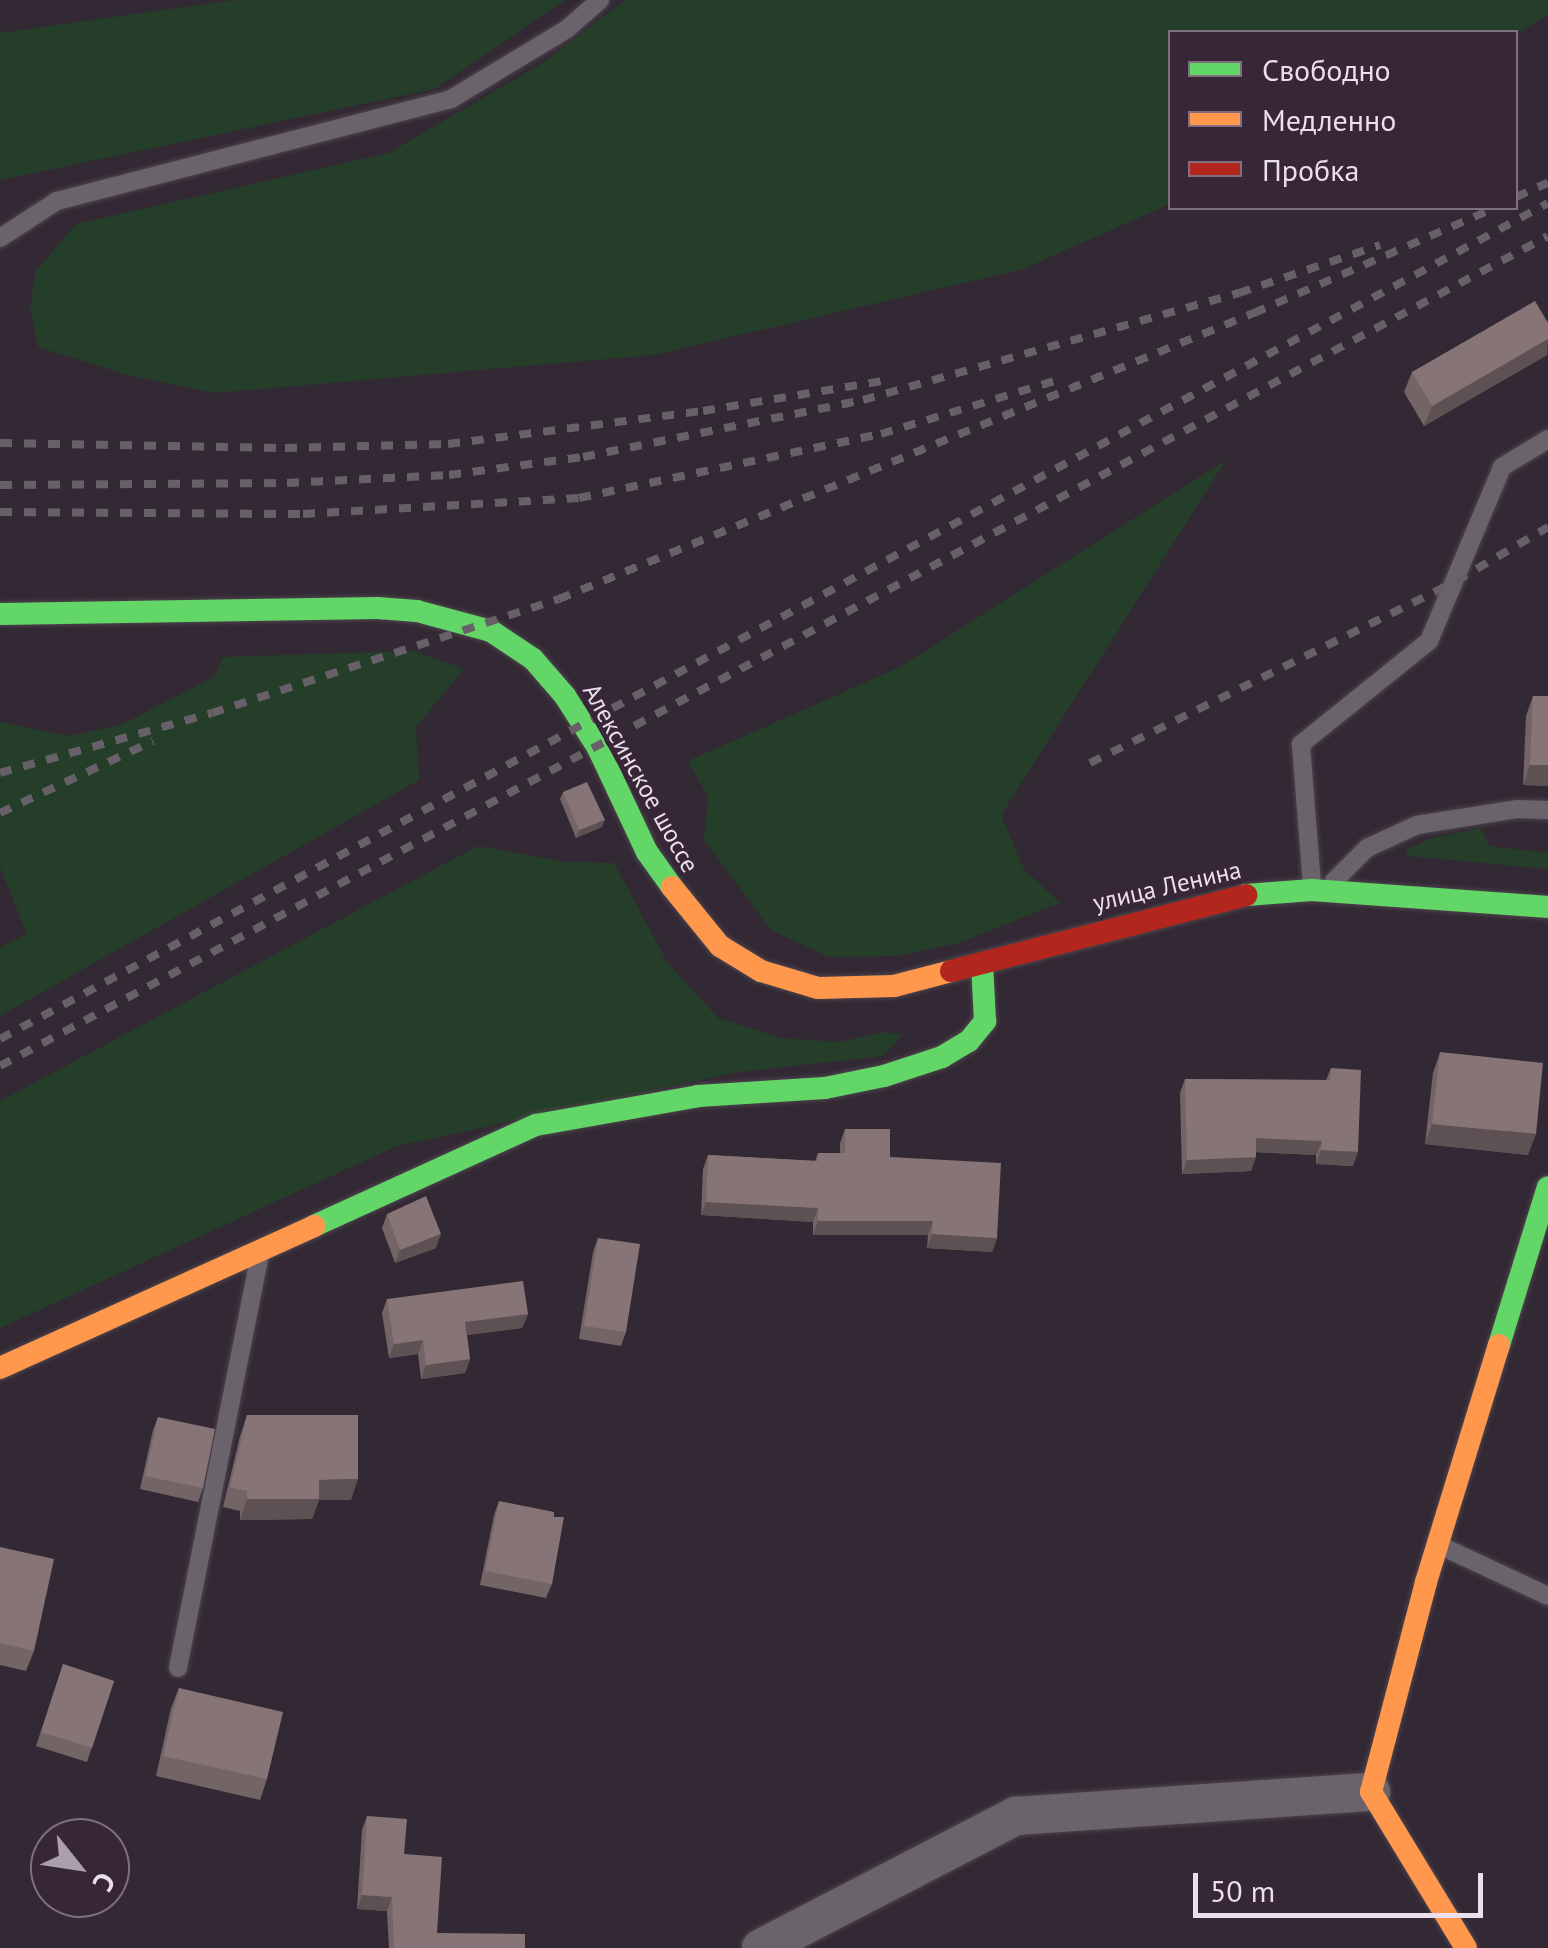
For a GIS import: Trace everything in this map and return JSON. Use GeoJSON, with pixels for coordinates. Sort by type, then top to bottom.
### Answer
{"type":"FeatureCollection","features":[{"type":"Feature","properties":{"kind":"street","name":"Алексинское шоссе"},"geometry":{"type":"LineString","coordinates":[[0,614],[377,608],[417,611],[482,627],[533,658],[566,696],[598,748],[647,852],[687,911],[720,946],[773,976],[818,988],[894,986],[982,964]]}},
{"type":"Feature","properties":{"kind":"street","name":"улица Ленина"},"geometry":{"type":"LineString","coordinates":[[982,964],[1228,896],[1317,891],[1548,907]]}},
{"type":"Feature","properties":{"kind":"street"},"geometry":{"type":"LineString","coordinates":[[0,1368],[36,1348],[260,1254],[536,1125],[666,1100],[825,1088],[884,1076],[942,1057],[969,1041],[984,1021],[982,964]]}},
{"type":"Feature","properties":{"kind":"street"},"geometry":{"type":"LineString","coordinates":[[1466,1948],[1371,1792],[1438,1544],[1548,1187]]}},
{"type":"Feature","properties":{"kind":"street"},"geometry":{"type":"LineString","coordinates":[[762,1948],[1016,1816],[1371,1792]]}},
{"type":"Feature","properties":{"kind":"lane"},"geometry":{"type":"LineString","coordinates":[[0,238],[57,202],[451,98],[566,29],[600,0]]}},
{"type":"Feature","properties":{"kind":"lane"},"geometry":{"type":"LineString","coordinates":[[1317,891],[1302,744],[1428,641],[1502,467],[1548,439]]}},
{"type":"Feature","properties":{"kind":"lane"},"geometry":{"type":"LineString","coordinates":[[1317,891],[1367,848],[1390,834],[1416,825],[1518,809],[1548,810]]}},
{"type":"Feature","properties":{"kind":"lane"},"geometry":{"type":"LineString","coordinates":[[178,1668],[260,1254]]}},
{"type":"Feature","properties":{"kind":"lane"},"geometry":{"type":"LineString","coordinates":[[1438,1544],[1548,1596]]}},
{"type":"Feature","properties":{"kind":"green space"},"geometry":{"type":"Polygon","coordinates":[[[235,0],[565,0],[435,89],[0,180],[0,33],[235,0]]]}},
{"type":"Feature","properties":{"kind":"green space"},"geometry":{"type":"Polygon","coordinates":[[[625,0],[1548,0],[1548,15],[1518,33],[1168,30],[1168,205],[1023,269],[653,355],[213,393],[128,375],[38,347],[30,308],[36,271],[76,224],[389,153],[544,62],[625,0]]]}},
{"type":"Feature","properties":{"kind":"green space"},"geometry":{"type":"Polygon","coordinates":[[[1226,460],[1001,815],[1024,869],[1060,903],[958,943],[898,956],[829,957],[771,930],[704,840],[708,797],[688,761],[900,667],[1226,460]]]}},
{"type":"Feature","properties":{"kind":"green space"},"geometry":{"type":"Polygon","coordinates":[[[413,651],[464,669],[416,727],[419,780],[0,1016],[0,947],[27,934],[0,867],[0,722],[69,736],[123,724],[214,677],[223,657],[413,651]]]}},
{"type":"Feature","properties":{"kind":"green space"},"geometry":{"type":"Polygon","coordinates":[[[1481,828],[1489,846],[1548,853],[1548,869],[1409,856],[1405,850],[1432,838],[1481,828]]]}},
{"type":"Feature","properties":{"kind":"green space"},"geometry":{"type":"Polygon","coordinates":[[[478,846],[565,862],[614,863],[667,962],[718,1018],[780,1038],[839,1042],[883,1032],[902,1035],[884,1056],[738,1072],[397,1146],[0,1328],[0,1101],[478,846]]]}},
{"type":"Feature","properties":{"kind":"building"},"geometry":{"type":"Polygon","coordinates":[[[1535,301],[1548,323],[1548,339],[1432,406],[1412,372],[1535,301]]]}},
{"type":"Feature","properties":{"kind":"building"},"geometry":{"type":"Polygon","coordinates":[[[1533,696],[1548,696],[1548,765],[1530,765],[1533,696]]]}},
{"type":"Feature","properties":{"kind":"building"},"geometry":{"type":"Polygon","coordinates":[[[587,782],[605,820],[579,830],[563,792],[587,782]]]}},
{"type":"Feature","properties":{"kind":"building"},"geometry":{"type":"Polygon","coordinates":[[[1440,1052],[1543,1063],[1536,1134],[1432,1124],[1440,1052]]]}},
{"type":"Feature","properties":{"kind":"building"},"geometry":{"type":"Polygon","coordinates":[[[1331,1068],[1361,1070],[1358,1152],[1321,1150],[1322,1141],[1256,1138],[1256,1157],[1187,1160],[1185,1079],[1330,1080],[1331,1068]]]}},
{"type":"Feature","properties":{"kind":"building"},"geometry":{"type":"Polygon","coordinates":[[[845,1129],[890,1129],[890,1157],[1001,1163],[997,1238],[932,1234],[933,1221],[818,1221],[818,1208],[706,1202],[708,1155],[818,1161],[818,1153],[845,1153],[845,1129]]]}},
{"type":"Feature","properties":{"kind":"building"},"geometry":{"type":"Polygon","coordinates":[[[426,1196],[441,1234],[400,1250],[387,1214],[426,1196]]]}},
{"type":"Feature","properties":{"kind":"building"},"geometry":{"type":"Polygon","coordinates":[[[598,1238],[640,1244],[626,1332],[584,1326],[598,1238]]]}},
{"type":"Feature","properties":{"kind":"building"},"geometry":{"type":"Polygon","coordinates":[[[523,1281],[528,1314],[465,1322],[470,1359],[426,1365],[423,1340],[394,1344],[387,1299],[523,1281]]]}},
{"type":"Feature","properties":{"kind":"building"},"geometry":{"type":"Polygon","coordinates":[[[247,1415],[358,1415],[358,1479],[319,1480],[319,1499],[247,1499],[247,1491],[230,1487],[247,1415]]]}},
{"type":"Feature","properties":{"kind":"building"},"geometry":{"type":"Polygon","coordinates":[[[158,1417],[215,1429],[203,1488],[145,1476],[158,1417]]]}},
{"type":"Feature","properties":{"kind":"building"},"geometry":{"type":"Polygon","coordinates":[[[499,1501],[564,1517],[552,1584],[485,1571],[499,1501]]]}},
{"type":"Feature","properties":{"kind":"building"},"geometry":{"type":"Polygon","coordinates":[[[0,1547],[54,1559],[34,1651],[0,1643],[0,1547]]]}},
{"type":"Feature","properties":{"kind":"building"},"geometry":{"type":"Polygon","coordinates":[[[63,1664],[114,1681],[92,1748],[41,1732],[63,1664]]]}},
{"type":"Feature","properties":{"kind":"building"},"geometry":{"type":"Polygon","coordinates":[[[179,1688],[283,1712],[267,1779],[163,1756],[179,1688]]]}},
{"type":"Feature","properties":{"kind":"building"},"geometry":{"type":"Polygon","coordinates":[[[367,1816],[407,1819],[404,1854],[442,1857],[437,1933],[525,1934],[525,1948],[394,1948],[392,1897],[362,1895],[367,1816]]]}},
{"type":"Feature","properties":{"kind":"railway"},"geometry":{"type":"LineString","coordinates":[[1518,196],[1548,183]]}},
{"type":"Feature","properties":{"kind":"railway"},"geometry":{"type":"LineString","coordinates":[[0,1039],[1548,203]]}},
{"type":"Feature","properties":{"kind":"railway"},"geometry":{"type":"LineString","coordinates":[[0,773],[212,713],[559,599],[1254,313],[1489,210]]}},
{"type":"Feature","properties":{"kind":"railway"},"geometry":{"type":"LineString","coordinates":[[0,1066],[1548,236]]}},
{"type":"Feature","properties":{"kind":"railway"},"geometry":{"type":"LineString","coordinates":[[0,485],[287,483],[449,475],[583,457],[863,400],[1239,293],[1380,245]]}},
{"type":"Feature","properties":{"kind":"railway"},"geometry":{"type":"LineString","coordinates":[[0,512],[303,514],[579,498],[881,434],[1064,378]]}},
{"type":"Feature","properties":{"kind":"railway"},"geometry":{"type":"LineString","coordinates":[[0,443],[285,448],[448,444],[703,411],[882,381]]}},
{"type":"Feature","properties":{"kind":"railway"},"geometry":{"type":"LineString","coordinates":[[1090,763],[1456,581],[1548,527]]}},
{"type":"Feature","properties":{"kind":"railway"},"geometry":{"type":"LineString","coordinates":[[0,813],[153,741]]}},
{"type":"Feature","properties":{"kind":"traffic: fast"},"geometry":{"type":"LineString","coordinates":[[0,614],[377,608],[417,611],[491,631],[533,659],[565,696],[598,748],[647,852],[672,887]]}},
{"type":"Feature","properties":{"kind":"traffic: fast"},"geometry":{"type":"LineString","coordinates":[[1246,895],[1312,890],[1548,907]]}},
{"type":"Feature","properties":{"kind":"traffic: fast"},"geometry":{"type":"LineString","coordinates":[[314,1226],[536,1125],[698,1096],[825,1088],[884,1076],[942,1057],[969,1041],[985,1021],[982,964]]}},
{"type":"Feature","properties":{"kind":"traffic: fast"},"geometry":{"type":"LineString","coordinates":[[1499,1345],[1548,1187]]}},
{"type":"Feature","properties":{"kind":"traffic: slow"},"geometry":{"type":"LineString","coordinates":[[672,887],[720,946],[761,971],[818,988],[894,986],[951,971]]}},
{"type":"Feature","properties":{"kind":"traffic: slow"},"geometry":{"type":"LineString","coordinates":[[0,1368],[314,1226]]}},
{"type":"Feature","properties":{"kind":"traffic: slow"},"geometry":{"type":"LineString","coordinates":[[1466,1948],[1371,1792],[1426,1582],[1499,1345]]}},
{"type":"Feature","properties":{"kind":"traffic: jam"},"geometry":{"type":"LineString","coordinates":[[951,971],[1246,895]]}}]}
